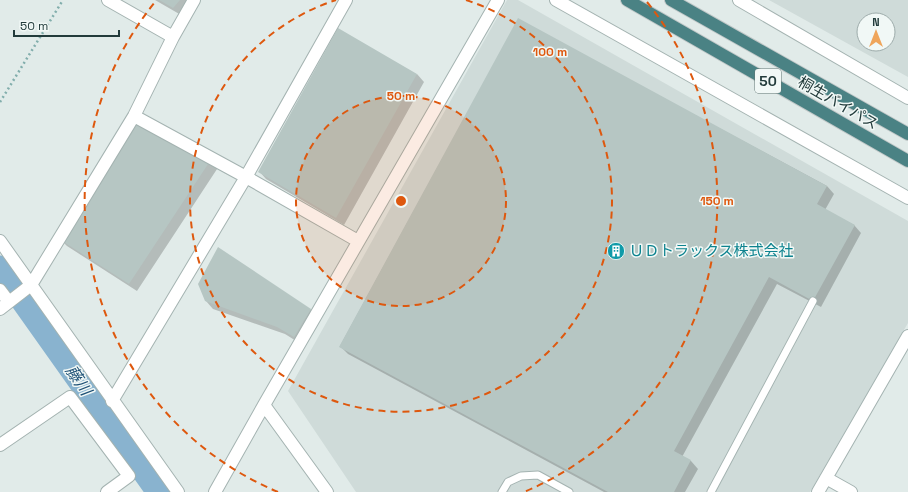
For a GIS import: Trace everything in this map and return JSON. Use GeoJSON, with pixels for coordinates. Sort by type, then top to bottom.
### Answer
{"type":"FeatureCollection","features":[{"type":"Feature","properties":{"kind":"highway","name":"桐生バイパス"},"geometry":{"type":"LineString","coordinates":[[627,0],[908,161]]}},
{"type":"Feature","properties":{"kind":"highway","name":"桐生バイパス"},"geometry":{"type":"LineString","coordinates":[[671,0],[908,134]]}},
{"type":"Feature","properties":{"kind":"street"},"geometry":{"type":"LineString","coordinates":[[108,0],[173,37]]}},
{"type":"Feature","properties":{"kind":"street"},"geometry":{"type":"LineString","coordinates":[[0,290],[5,305],[31,285],[134,116],[173,37],[194,0]]}},
{"type":"Feature","properties":{"kind":"street"},"geometry":{"type":"LineString","coordinates":[[112,401],[246,177],[346,0]]}},
{"type":"Feature","properties":{"kind":"street"},"geometry":{"type":"LineString","coordinates":[[215,492],[498,0]]}},
{"type":"Feature","properties":{"kind":"street"},"geometry":{"type":"LineString","coordinates":[[556,0],[908,198]]}},
{"type":"Feature","properties":{"kind":"street"},"geometry":{"type":"LineString","coordinates":[[739,0],[908,98]]}},
{"type":"Feature","properties":{"kind":"street"},"geometry":{"type":"LineString","coordinates":[[134,116],[246,177],[358,241]]}},
{"type":"Feature","properties":{"kind":"street"},"geometry":{"type":"LineString","coordinates":[[0,241],[178,492]]}},
{"type":"Feature","properties":{"kind":"street"},"geometry":{"type":"LineString","coordinates":[[818,492],[908,336]]}},
{"type":"Feature","properties":{"kind":"street"},"geometry":{"type":"LineString","coordinates":[[0,445],[70,397],[129,476],[107,492]]}},
{"type":"Feature","properties":{"kind":"street"},"geometry":{"type":"LineString","coordinates":[[264,405],[327,492]]}},
{"type":"Feature","properties":{"kind":"street"},"geometry":{"type":"LineString","coordinates":[[826,478],[850,492]]}},
{"type":"Feature","properties":{"kind":"lane"},"geometry":{"type":"LineString","coordinates":[[711,492],[813,300]]}},
{"type":"Feature","properties":{"kind":"lane"},"geometry":{"type":"LineString","coordinates":[[502,492],[508,482],[521,476],[538,475],[569,492]]}},
{"type":"Feature","properties":{"kind":"path"},"geometry":{"type":"LineString","coordinates":[[0,102],[63,0]]}},
{"type":"Feature","properties":{"kind":"shaded area","name":"ＵＤトラックス株式会社"},"geometry":{"type":"Polygon","coordinates":[[[507,0],[518,0],[908,221],[908,323],[810,492],[356,492],[288,391],[507,0]]]}},
{"type":"Feature","properties":{"kind":"shaded area"},"geometry":{"type":"Polygon","coordinates":[[[769,0],[908,0],[908,77],[863,52],[896,52],[896,12],[856,12],[856,48],[769,0]]]}},
{"type":"Feature","properties":{"kind":"building"},"geometry":{"type":"Polygon","coordinates":[[[159,0],[180,0],[173,8],[159,0]]]}},
{"type":"Feature","properties":{"kind":"building","name":"ＵＤトラックス株式会社"},"geometry":{"type":"Polygon","coordinates":[[[518,18],[827,186],[817,204],[855,225],[813,301],[769,277],[674,451],[691,460],[674,492],[608,492],[339,347],[518,18]]]}},
{"type":"Feature","properties":{"kind":"building"},"geometry":{"type":"Polygon","coordinates":[[[338,28],[417,74],[336,218],[258,172],[338,28]]]}},
{"type":"Feature","properties":{"kind":"building"},"geometry":{"type":"Polygon","coordinates":[[[134,116],[212,158],[129,284],[59,239],[134,116]]]}},
{"type":"Feature","properties":{"kind":"building"},"geometry":{"type":"Polygon","coordinates":[[[218,247],[311,309],[294,337],[277,327],[205,301],[198,284],[218,247]]]}},
{"type":"Feature","properties":{"kind":"waterway","name":"藤川"},"geometry":{"type":"LineString","coordinates":[[0,268],[159,492]]}},
{"type":"Feature","properties":{"kind":"place","name":"ＵＤトラックス株式会社"},"geometry":{"type":"Point","coordinates":[616,251]}}]}
